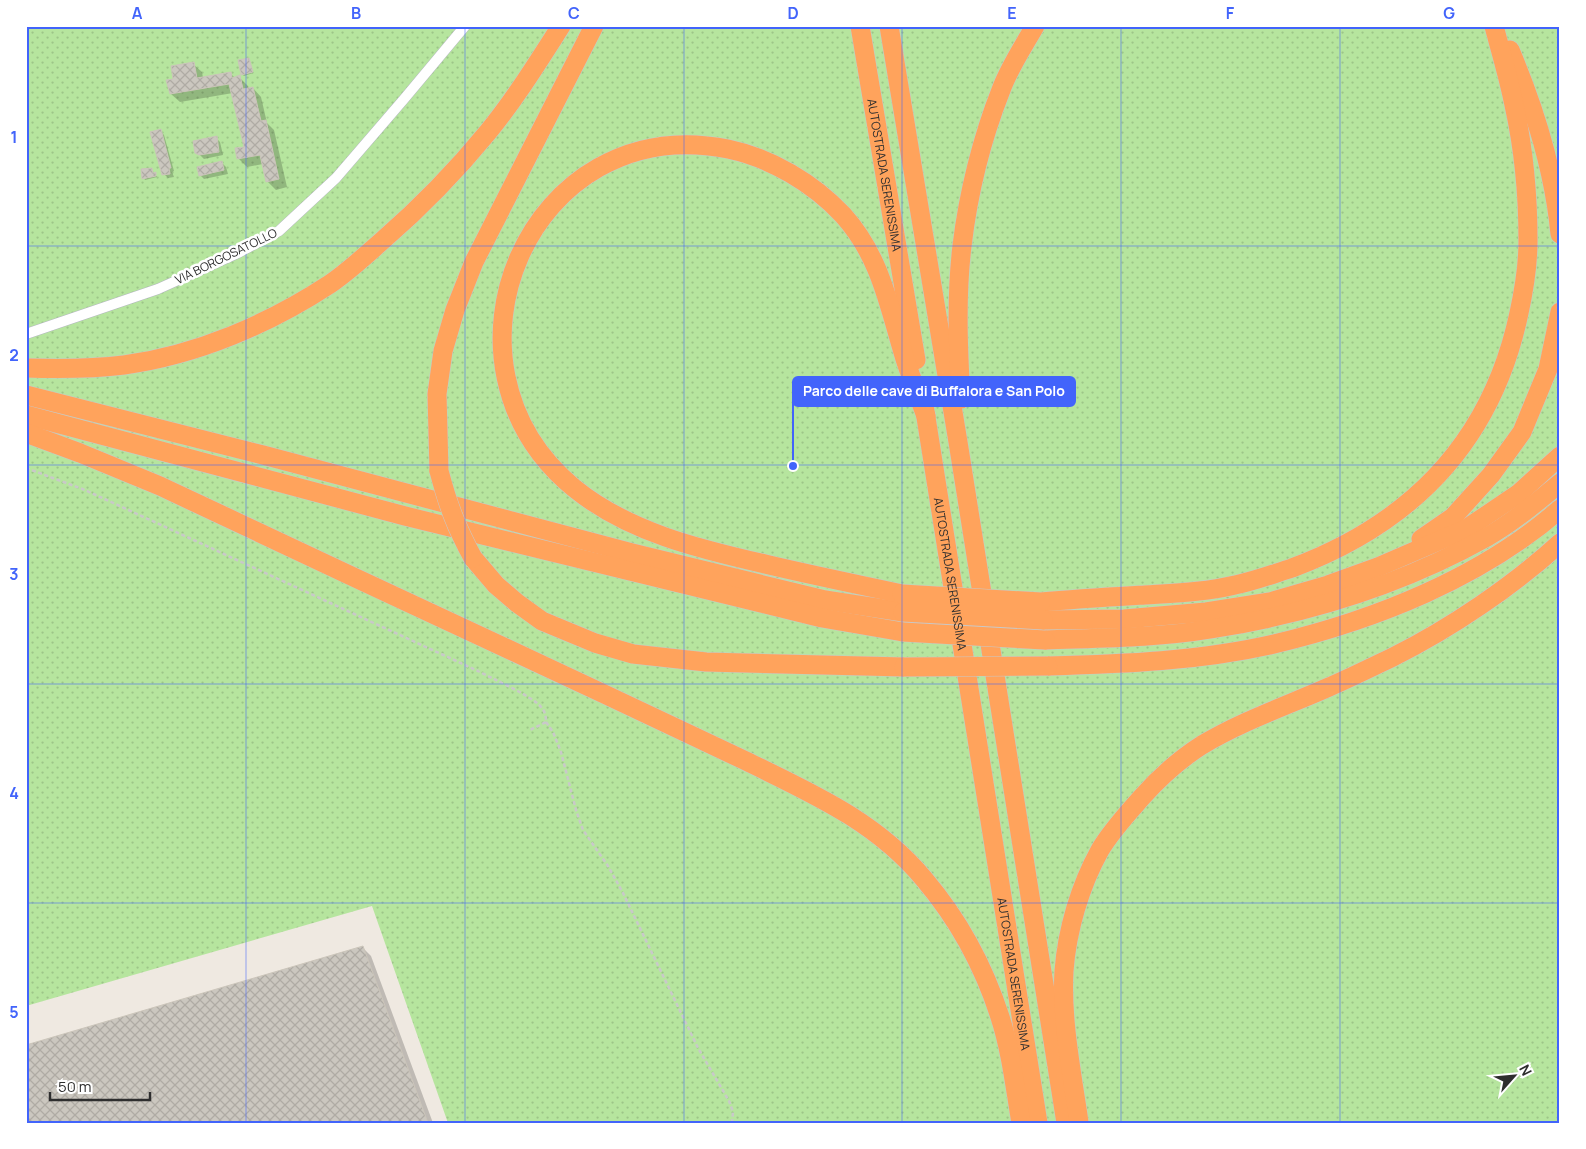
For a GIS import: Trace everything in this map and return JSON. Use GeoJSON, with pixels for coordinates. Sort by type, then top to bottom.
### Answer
{"type":"FeatureCollection","features":[{"type":"Feature","properties":{"kind":"highway"},"geometry":{"type":"LineString","coordinates":[[26,368],[65,369],[125,365],[199,347],[242,332],[287,309],[331,283],[368,253],[442,185],[494,124],[525,82],[561,26]]}},
{"type":"Feature","properties":{"kind":"highway"},"geometry":{"type":"LineString","coordinates":[[594,26],[474,262],[455,310],[443,351],[437,394],[439,471],[457,529],[473,558],[496,586],[517,604],[542,621],[595,643],[633,654],[706,662],[904,667],[1126,664],[1213,654],[1273,644],[1342,624],[1440,586],[1497,556],[1541,526],[1560,510]]}},
{"type":"Feature","properties":{"kind":"highway","name":"AUTOSTRADA SERENISSIMA"},"geometry":{"type":"LineString","coordinates":[[860,26],[926,416],[1038,1123]]}},
{"type":"Feature","properties":{"kind":"highway"},"geometry":{"type":"LineString","coordinates":[[889,26],[958,442],[1066,1123]]}},
{"type":"Feature","properties":{"kind":"highway"},"geometry":{"type":"LineString","coordinates":[[958,442],[961,401],[959,305],[962,246],[969,208],[981,154],[1001,90],[1035,26]]}},
{"type":"Feature","properties":{"kind":"highway"},"geometry":{"type":"LineString","coordinates":[[1042,611],[1205,591],[1237,585],[1318,558],[1360,538],[1402,508],[1428,487],[1451,461],[1483,414],[1504,368],[1516,328],[1523,291],[1528,242],[1522,144],[1494,26]]}},
{"type":"Feature","properties":{"kind":"highway"},"geometry":{"type":"LineString","coordinates":[[1499,26],[1538,123],[1550,172],[1560,234]]}},
{"type":"Feature","properties":{"kind":"highway"},"geometry":{"type":"LineString","coordinates":[[902,603],[829,579],[698,549],[647,530],[605,508],[576,489],[548,464],[529,437],[513,404],[506,375],[503,346],[503,316],[508,288],[518,258],[533,229],[552,206],[571,187],[589,173],[614,159],[642,150],[667,145],[710,146],[739,151],[759,158],[780,168],[824,196],[857,232],[883,282],[906,363],[926,416]]}},
{"type":"Feature","properties":{"kind":"highway"},"geometry":{"type":"LineString","coordinates":[[1378,567],[1453,517],[1491,475],[1522,432],[1548,369],[1560,312]]}},
{"type":"Feature","properties":{"kind":"highway"},"geometry":{"type":"LineString","coordinates":[[26,395],[263,455],[632,553],[825,600],[1042,611],[1124,619],[1225,609],[1270,602],[1328,585],[1378,567],[1466,529],[1518,494],[1560,456]]}},
{"type":"Feature","properties":{"kind":"highway"},"geometry":{"type":"LineString","coordinates":[[26,415],[405,516],[822,618],[903,632],[1045,640],[1128,637],[1210,630],[1274,618],[1335,600],[1378,586],[1430,565],[1488,537],[1528,509],[1560,482]]}},
{"type":"Feature","properties":{"kind":"highway"},"geometry":{"type":"LineString","coordinates":[[26,433],[160,486],[669,725],[827,801],[865,824],[896,849],[923,877],[946,907],[968,942],[989,986],[1001,1018],[1014,1076],[1021,1123]]}},
{"type":"Feature","properties":{"kind":"highway"},"geometry":{"type":"LineString","coordinates":[[1079,1123],[1064,1010],[1064,970],[1071,928],[1086,878],[1100,849],[1121,820],[1154,784],[1178,762],[1201,746],[1244,722],[1329,687],[1395,656],[1457,620],[1502,590],[1540,561],[1560,542]]}},
{"type":"Feature","properties":{"kind":"street","name":"VIA BORGOSATOLLO"},"geometry":{"type":"LineString","coordinates":[[26,334],[158,289],[238,253],[279,231],[336,178],[465,26]]}},
{"type":"Feature","properties":{"kind":"path"},"geometry":{"type":"LineString","coordinates":[[26,468],[85,490],[478,671],[541,706],[560,752],[583,830],[608,866],[623,893],[698,1048],[729,1101],[733,1112],[732,1123]]}},
{"type":"Feature","properties":{"kind":"path"},"geometry":{"type":"LineString","coordinates":[[530,730],[546,722]]}},
{"type":"Feature","properties":{"kind":"green space"},"geometry":{"type":"Polygon","coordinates":[[[26,26],[1560,26],[1560,1123],[448,1123],[372,906],[26,1006],[26,26]]]}},
{"type":"Feature","properties":{"kind":"building"},"geometry":{"type":"Polygon","coordinates":[[[249,58],[253,72],[241,75],[238,60],[249,58]]]}},
{"type":"Feature","properties":{"kind":"building"},"geometry":{"type":"Polygon","coordinates":[[[194,62],[197,78],[231,72],[232,78],[240,75],[243,89],[253,87],[261,121],[266,120],[279,179],[266,182],[260,155],[237,159],[235,148],[244,147],[229,84],[170,94],[166,80],[173,79],[171,66],[194,62]]]}},
{"type":"Feature","properties":{"kind":"building"},"geometry":{"type":"Polygon","coordinates":[[[161,129],[171,168],[169,168],[170,174],[162,175],[150,132],[161,129]]]}},
{"type":"Feature","properties":{"kind":"building"},"geometry":{"type":"Polygon","coordinates":[[[217,136],[219,152],[199,155],[195,153],[193,141],[217,136]]]}},
{"type":"Feature","properties":{"kind":"building"},"geometry":{"type":"Polygon","coordinates":[[[222,161],[224,170],[199,176],[197,167],[222,161]]]}},
{"type":"Feature","properties":{"kind":"building"},"geometry":{"type":"Polygon","coordinates":[[[152,168],[153,173],[156,172],[156,176],[142,179],[141,169],[152,168]]]}},
{"type":"Feature","properties":{"kind":"building"},"geometry":{"type":"Polygon","coordinates":[[[363,946],[428,1123],[26,1123],[26,1045],[363,946]]]}},
{"type":"Feature","properties":{"kind":"place","name":"Parco delle cave di Buffalora e San Polo"},"geometry":{"type":"Point","coordinates":[793,466]}}]}
